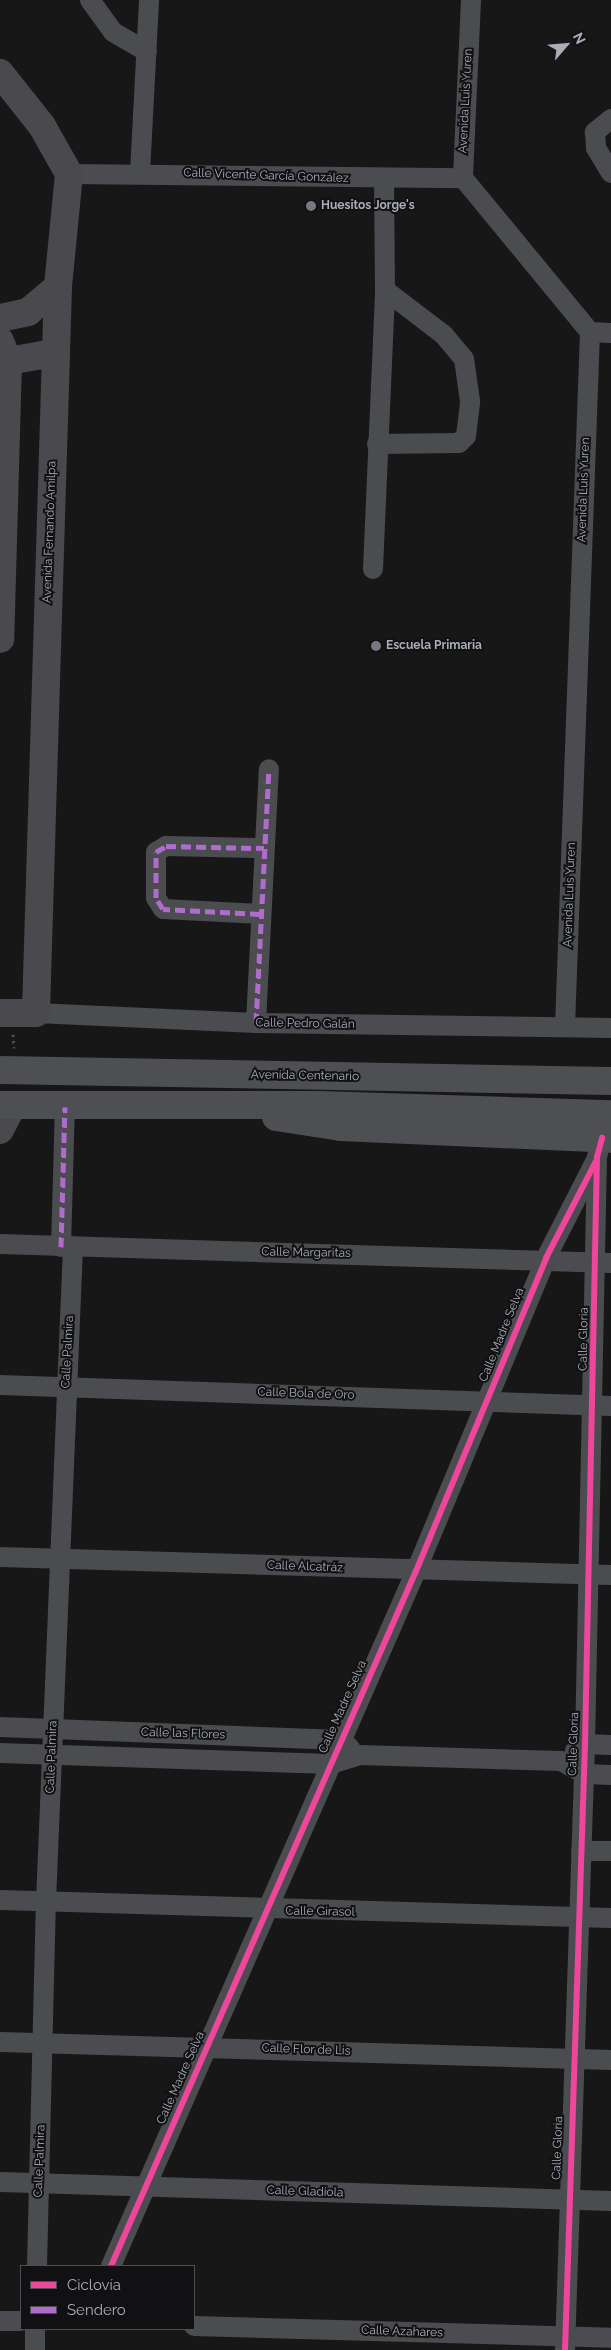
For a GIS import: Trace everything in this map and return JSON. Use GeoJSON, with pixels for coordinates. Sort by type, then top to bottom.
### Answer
{"type":"FeatureCollection","features":[{"type":"Feature","properties":{"kind":"main road","name":"Avenida Centenario"},"geometry":{"type":"LineString","coordinates":[[8,1070],[611,1081]]}},
{"type":"Feature","properties":{"kind":"main road"},"geometry":{"type":"LineString","coordinates":[[6,1106],[252,1108],[319,1105],[605,1132]]}},
{"type":"Feature","properties":{"kind":"street"},"geometry":{"type":"LineString","coordinates":[[90,0],[113,32],[147,52]]}},
{"type":"Feature","properties":{"kind":"street"},"geometry":{"type":"LineString","coordinates":[[140,173],[149,0]]}},
{"type":"Feature","properties":{"kind":"street","name":"Avenida Luis Yuren"},"geometry":{"type":"LineString","coordinates":[[463,178],[471,0]]}},
{"type":"Feature","properties":{"kind":"street"},"geometry":{"type":"LineString","coordinates":[[0,73],[42,126],[69,174]]}},
{"type":"Feature","properties":{"kind":"street"},"geometry":{"type":"LineString","coordinates":[[611,119],[595,132],[596,148],[611,173]]}},
{"type":"Feature","properties":{"kind":"street","name":"Calle Vicente García González"},"geometry":{"type":"LineString","coordinates":[[69,174],[140,173],[384,180],[463,178]]}},
{"type":"Feature","properties":{"kind":"street","name":"Avenida Fernando Amilpa"},"geometry":{"type":"LineString","coordinates":[[16,1013],[58,287],[69,174]]}},
{"type":"Feature","properties":{"kind":"street"},"geometry":{"type":"LineString","coordinates":[[463,178],[590,332],[611,333]]}},
{"type":"Feature","properties":{"kind":"street"},"geometry":{"type":"LineString","coordinates":[[373,569],[385,290],[384,180]]}},
{"type":"Feature","properties":{"kind":"street"},"geometry":{"type":"LineString","coordinates":[[0,318],[28,312],[58,287]]}},
{"type":"Feature","properties":{"kind":"street"},"geometry":{"type":"LineString","coordinates":[[377,444],[459,443],[466,436],[470,402],[464,359],[444,336],[385,290]]}},
{"type":"Feature","properties":{"kind":"street","name":"Avenida Luis Yuren"},"geometry":{"type":"LineString","coordinates":[[566,1026],[590,332]]}},
{"type":"Feature","properties":{"kind":"street"},"geometry":{"type":"LineString","coordinates":[[0,639],[4,351],[42,355],[55,359]]}},
{"type":"Feature","properties":{"kind":"street"},"geometry":{"type":"LineString","coordinates":[[256,1023],[260,914],[269,769]]}},
{"type":"Feature","properties":{"kind":"street"},"geometry":{"type":"LineString","coordinates":[[260,914],[163,909],[156,898],[156,852],[166,846],[264,848]]}},
{"type":"Feature","properties":{"kind":"street","name":"Calle Pedro Galán"},"geometry":{"type":"LineString","coordinates":[[16,1013],[256,1023],[611,1028]]}},
{"type":"Feature","properties":{"kind":"street"},"geometry":{"type":"LineString","coordinates":[[0,1130],[6,1106]]}},
{"type":"Feature","properties":{"kind":"street","name":"Calle Palmira"},"geometry":{"type":"LineString","coordinates":[[37,2265],[46,1902],[58,1558],[67,1387],[64,1107]]}},
{"type":"Feature","properties":{"kind":"street","name":"Calle Madre Selva"},"geometry":{"type":"LineString","coordinates":[[110,2265],[207,2047],[264,1910],[416,1571],[546,1258],[605,1132]]}},
{"type":"Feature","properties":{"kind":"street","name":"Calle Gloria"},"geometry":{"type":"LineString","coordinates":[[565,2344],[567,2199],[582,1851],[588,1574],[603,1405],[605,1132]]}},
{"type":"Feature","properties":{"kind":"street","name":"Calle Margaritas"},"geometry":{"type":"LineString","coordinates":[[0,1244],[546,1258],[604,1263]]}},
{"type":"Feature","properties":{"kind":"street","name":"Calle Bola de Oro"},"geometry":{"type":"LineString","coordinates":[[0,1385],[603,1405]]}},
{"type":"Feature","properties":{"kind":"street","name":"Calle Alcatráz"},"geometry":{"type":"LineString","coordinates":[[0,1557],[416,1571],[611,1575]]}},
{"type":"Feature","properties":{"kind":"street","name":"Calle las Flores"},"geometry":{"type":"LineString","coordinates":[[0,1727],[340,1740]]}},
{"type":"Feature","properties":{"kind":"street"},"geometry":{"type":"LineString","coordinates":[[340,1740],[360,1755]]}},
{"type":"Feature","properties":{"kind":"street"},"geometry":{"type":"LineString","coordinates":[[562,1761],[585,1744],[611,1745]]}},
{"type":"Feature","properties":{"kind":"street","name":"Calle las Flores"},"geometry":{"type":"LineString","coordinates":[[0,1753],[331,1764],[360,1755],[562,1761],[584,1774],[611,1775]]}},
{"type":"Feature","properties":{"kind":"street"},"geometry":{"type":"LineString","coordinates":[[582,1851],[611,1852]]}},
{"type":"Feature","properties":{"kind":"street","name":"Calle Girasol"},"geometry":{"type":"LineString","coordinates":[[0,1900],[264,1910],[611,1918]]}},
{"type":"Feature","properties":{"kind":"street","name":"Calle Flor de Lis"},"geometry":{"type":"LineString","coordinates":[[0,2042],[611,2060]]}},
{"type":"Feature","properties":{"kind":"street","name":"Calle Gladiola"},"geometry":{"type":"LineString","coordinates":[[0,2182],[611,2201]]}},
{"type":"Feature","properties":{"kind":"street"},"geometry":{"type":"LineString","coordinates":[[0,2321],[20,2321]]}},
{"type":"Feature","properties":{"kind":"street","name":"Calle Azahares"},"geometry":{"type":"LineString","coordinates":[[195,2326],[565,2344],[611,2338]]}},
{"type":"Feature","properties":{"kind":"street"},"geometry":{"type":"LineString","coordinates":[[34,2350],[35,2330]]}},
{"type":"Feature","properties":{"kind":"path"},"geometry":{"type":"LineString","coordinates":[[8,1070],[16,1013]]}},
{"type":"Feature","properties":{"kind":"marked path"},"geometry":{"type":"LineString","coordinates":[[256,1023],[269,769]]}},
{"type":"Feature","properties":{"kind":"marked path"},"geometry":{"type":"LineString","coordinates":[[260,914],[163,909],[156,898],[156,852],[166,846],[264,848]]}},
{"type":"Feature","properties":{"kind":"marked path"},"geometry":{"type":"LineString","coordinates":[[61,1247],[65,1107]]}},
{"type":"Feature","properties":{"kind":"cycle path"},"geometry":{"type":"LineString","coordinates":[[565,2350],[585,1744],[597,1157],[602,1138]]}},
{"type":"Feature","properties":{"kind":"cycle path"},"geometry":{"type":"LineString","coordinates":[[111,2265],[416,1571],[546,1258],[596,1161]]}},
{"type":"Feature","properties":{"kind":"place","name":"Huesitos Jorge's"},"geometry":{"type":"Point","coordinates":[311,206]}},
{"type":"Feature","properties":{"kind":"place","name":"Escuela Primaria"},"geometry":{"type":"Point","coordinates":[376,646]}}]}
